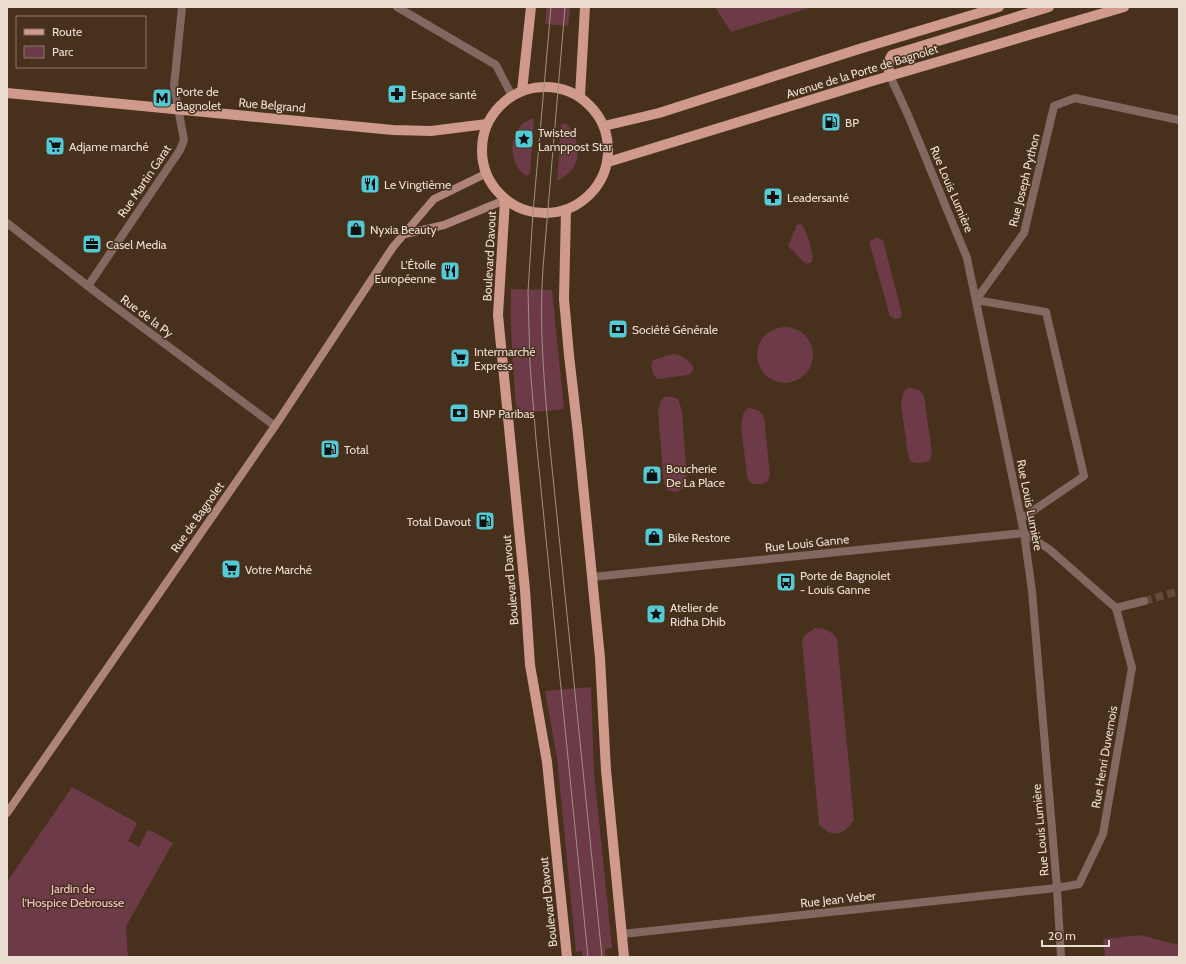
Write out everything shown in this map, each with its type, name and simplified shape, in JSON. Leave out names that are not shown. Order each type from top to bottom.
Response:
[{"type":"main road","points":[[522,91],[531,7]]},
{"type":"main road","points":[[580,96],[585,7]]},
{"type":"main road","name":"Avenue de la Porte de Bagnolet","points":[[604,126],[659,113],[859,49],[999,7]]},
{"type":"main road","points":[[890,76],[888,67],[889,59],[892,55],[1049,7]]},
{"type":"main road","name":"Avenue de la Porte de Bagnolet","points":[[608,162],[890,76],[1124,7]]},
{"type":"main road","points":[[543,87],[558,88],[580,96],[595,111],[604,126],[608,142],[608,162],[603,177],[593,192],[582,202],[566,210],[533,213],[522,210],[505,200],[492,185],[482,162],[481,145],[487,124],[497,109],[512,96],[522,91],[543,87]]},
{"type":"main road","name":"Rue Belgrand","points":[[7,94],[393,130],[431,131],[487,124]]},
{"type":"main road","name":"Boulevard Davout","points":[[505,200],[498,315],[525,590],[530,665],[547,762],[567,957]]},
{"type":"main road","points":[[566,210],[564,299],[600,658],[606,770],[624,957]]},
{"type":"street","name":"Rue Martin Garat","points":[[88,286],[180,150],[184,140],[174,86],[182,7]]},
{"type":"street","points":[[397,7],[496,65],[512,96]]},
{"type":"street","name":"Rue Louis Lumière","points":[[890,76],[968,258],[1024,533],[1032,591],[1057,888],[1061,957]]},
{"type":"street","name":"Rue Joseph Python","points":[[976,300],[1024,233],[1054,106],[1075,98],[1179,120]]},
{"type":"street","name":"Rue de Bagnolet","points":[[8,810],[275,426],[393,247],[434,199],[487,173]]},
{"type":"street","points":[[405,234],[444,225],[505,200]]},
{"type":"street","name":"Rue de la Py","points":[[7,223],[88,286],[275,426]]},
{"type":"street","points":[[976,300],[1046,312],[1084,476],[1021,519]]},
{"type":"street","points":[[1024,533],[1049,549],[1116,608],[1144,601]]},
{"type":"street","name":"Rue Louis Ganne","points":[[592,577],[1024,533]]},
{"type":"street","name":"Rue Henri Duvernois","points":[[1057,888],[1079,884],[1103,834],[1132,668],[1116,608]]},
{"type":"street","name":"Rue Jean Veber","points":[[622,934],[1057,888]]},
{"type":"green space","points":[[547,7],[570,7],[568,26],[545,24]]},
{"type":"green space","points":[[715,7],[812,7],[731,32]]},
{"type":"green space","points":[[534,118],[530,174],[526,176],[520,171],[516,164],[512,149],[515,134],[519,128],[525,122]]},
{"type":"green space","points":[[566,123],[572,130],[575,138],[578,155],[572,170],[566,176],[557,181],[561,125]]},
{"type":"green space","points":[[801,224],[808,237],[812,253],[812,262],[806,264],[788,246],[797,225]]},
{"type":"green space","points":[[876,238],[881,239],[884,244],[902,314],[900,318],[895,319],[890,316],[870,245],[870,241]]},
{"type":"green space","points":[[511,289],[552,290],[564,409],[517,414],[512,352]]},
{"type":"green space","points":[[785,327],[796,329],[805,335],[811,344],[813,355],[811,366],[805,375],[796,381],[785,383],[774,381],[765,375],[759,366],[757,355],[759,344],[765,335],[774,329]]},
{"type":"green space","points":[[673,354],[679,355],[688,360],[694,368],[692,372],[688,375],[657,379],[652,371],[652,361]]},
{"type":"green space","points":[[908,388],[918,389],[924,396],[932,453],[930,460],[923,463],[911,462],[908,455],[901,403],[904,391]]},
{"type":"green space","points":[[665,397],[678,399],[682,411],[687,481],[685,488],[676,492],[667,490],[664,483],[658,411],[661,400]]},
{"type":"green space","points":[[748,408],[758,410],[764,417],[770,474],[768,481],[762,484],[750,483],[747,477],[741,424],[744,412]]},
{"type":"green space","points":[[815,628],[828,630],[837,639],[854,820],[846,829],[838,833],[829,832],[819,824],[802,641],[805,635]]},
{"type":"green space","points":[[591,687],[594,772],[612,948],[605,949],[606,957],[583,957],[582,951],[576,952],[557,758],[545,691]]},
{"type":"green space","name":"Jardin de l'Hospice Debrousse","points":[[72,787],[137,823],[128,841],[139,847],[148,829],[173,843],[126,926],[128,957],[7,957],[7,882]]},
{"type":"green space","points":[[1140,935],[1179,945],[1179,957],[1105,957],[1103,939]]},
{"type":"tunnel","points":[[1144,601],[1179,591]]},
{"type":"tram line","points":[[551,7],[533,213],[528,292],[530,365],[536,439],[588,957]]},
{"type":"tram line","points":[[565,7],[543,268],[543,353],[549,438],[602,957]]},
{"type":"place","name":"Espace santé","points":[[397,94]]},
{"type":"place","name":"Porte de Bagnolet","points":[[162,98]]},
{"type":"place","name":"BP","points":[[831,122]]},
{"type":"place","name":"Twisted Lamppost Star","points":[[524,139]]},
{"type":"place","name":"Adjame marché","points":[[55,146]]},
{"type":"place","name":"Le Vingtième","points":[[370,184]]},
{"type":"place","name":"Leadersanté","points":[[773,197]]},
{"type":"place","name":"Nyxia Beauty","points":[[356,229]]},
{"type":"place","name":"Casel Media","points":[[92,244]]},
{"type":"place","name":"L'Étoile Européenne","points":[[450,271]]},
{"type":"place","name":"Société Générale","points":[[618,329]]},
{"type":"place","name":"Intermarché Express","points":[[460,358]]},
{"type":"place","name":"BNP Paribas","points":[[459,413]]},
{"type":"place","name":"Total","points":[[330,449]]},
{"type":"place","name":"Boucherie De La Place","points":[[652,475]]},
{"type":"place","name":"Total Davout","points":[[485,521]]},
{"type":"place","name":"Bike Restore","points":[[654,537]]},
{"type":"place","name":"Votre Marché","points":[[231,569]]},
{"type":"place","name":"Porte de Bagnolet - Louis Ganne","points":[[786,582]]},
{"type":"place","name":"Atelier de Ridha Dhib","points":[[656,614]]}]
